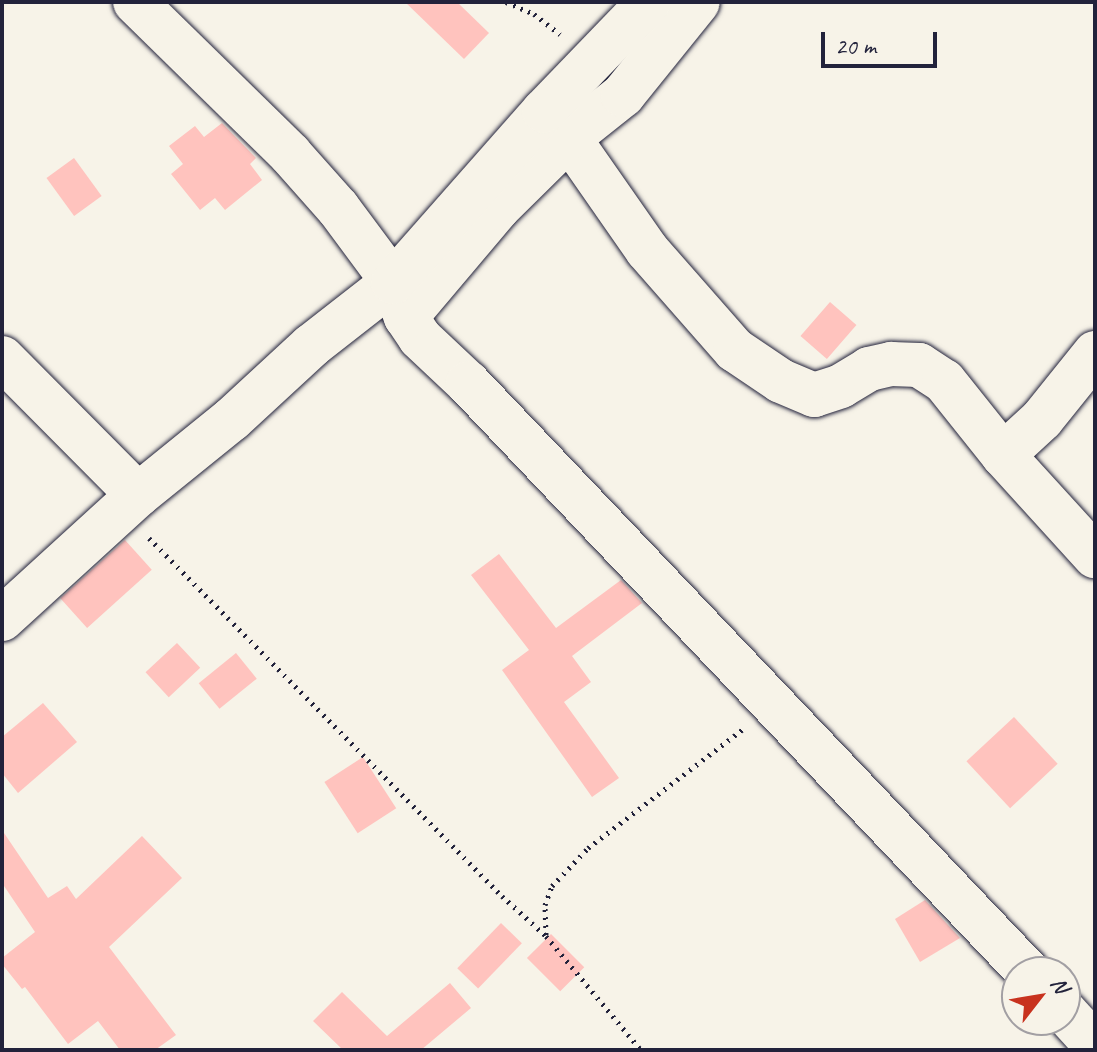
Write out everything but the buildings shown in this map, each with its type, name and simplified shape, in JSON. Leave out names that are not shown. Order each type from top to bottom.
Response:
[{"type":"street","points":[[135,2],[290,154],[338,208],[399,299],[420,338],[468,383],[1013,956]]},
{"type":"street","points":[[399,299],[591,62],[649,2]]},
{"type":"street","points":[[2,619],[130,503],[232,419],[311,346],[399,299],[569,138],[623,95],[698,2]]},
{"type":"street","points":[[569,138],[647,250],[735,350],[781,381],[814,395],[841,386],[869,369],[891,364],[919,365],[944,381],[1003,455],[1095,556]]},
{"type":"street","points":[[1003,455],[1042,419],[1095,353]]},
{"type":"street","points":[[2,358],[130,503]]},
{"type":"street","points":[[1081,1030],[1095,1045]]},
{"type":"path","points":[[506,2],[548,23],[591,62]]},
{"type":"path","points":[[130,503],[273,668],[546,936],[641,1050]]},
{"type":"path","points":[[546,936],[545,905],[552,886],[588,848],[710,752],[775,706]]}]
